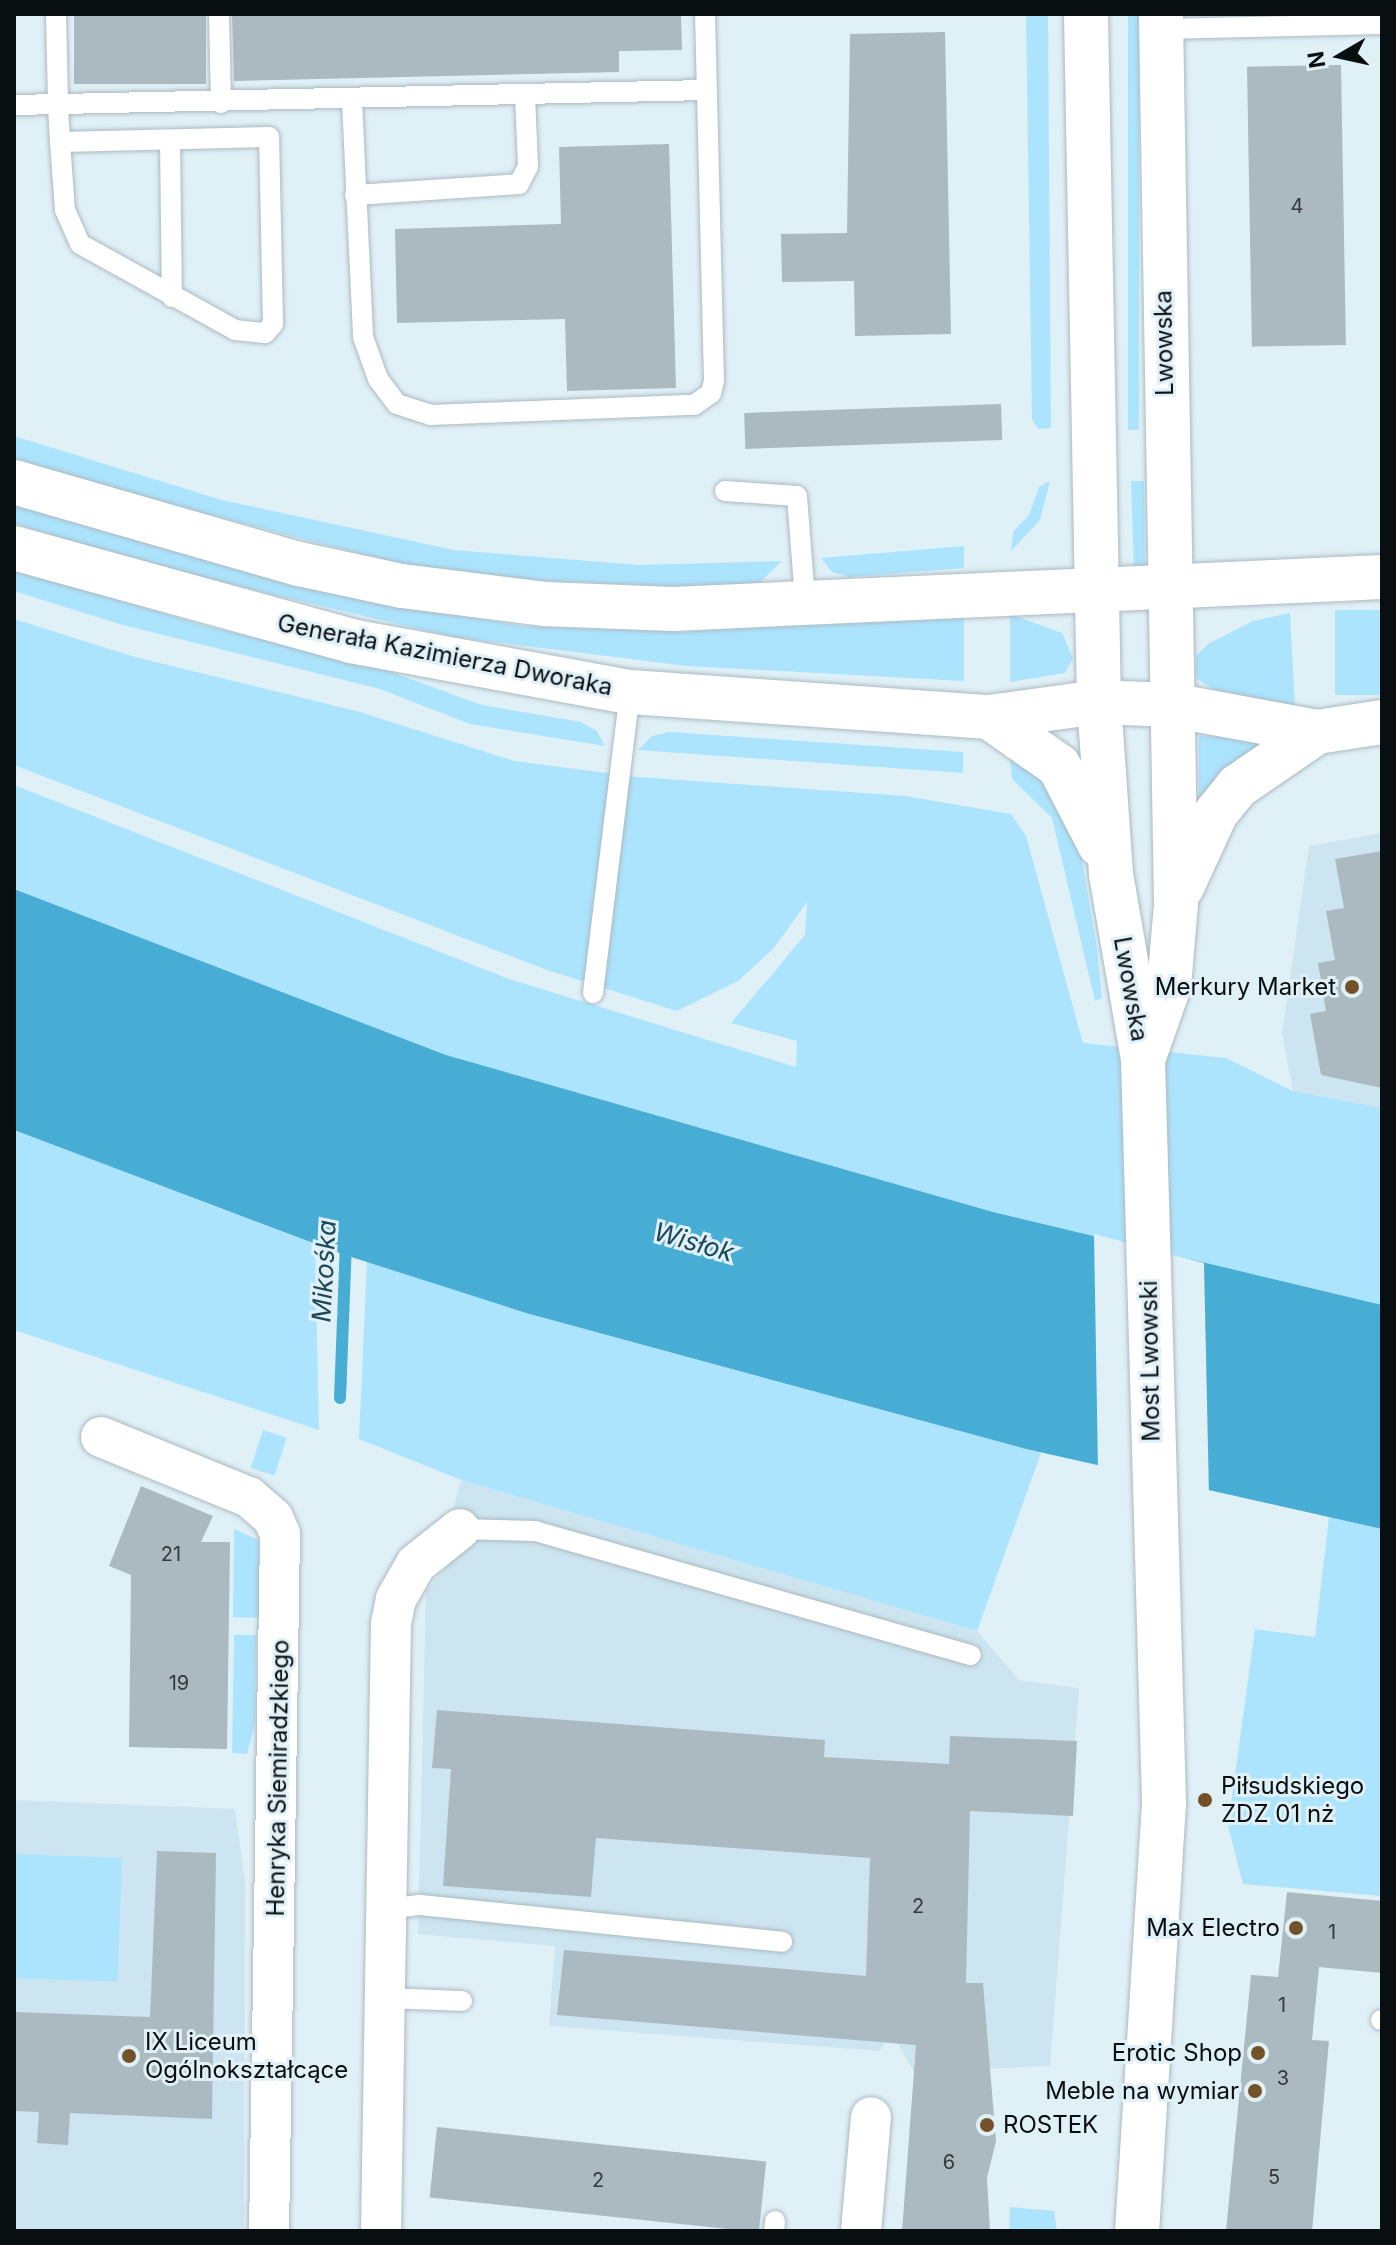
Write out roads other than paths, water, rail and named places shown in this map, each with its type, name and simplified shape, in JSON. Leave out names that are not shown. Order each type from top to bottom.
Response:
[{"type":"main road","name":"Lwowska","points":[[1086,14],[1094,592],[1099,702],[1111,874],[1143,1059]]},
{"type":"main road","name":"Lwowska","points":[[1143,1059],[1169,986],[1176,904],[1167,589],[1161,22]]},
{"type":"main road","points":[[14,482],[299,564],[402,586],[544,604],[673,609],[989,590],[1094,592],[1382,577]]},
{"type":"main road","name":"Generała Kazimierza Dworaka","points":[[14,548],[351,641],[630,692],[989,717],[1099,702],[1171,705],[1317,732]]},
{"type":"main road","points":[[989,717],[1059,766],[1088,812],[1111,874]]},
{"type":"main road","points":[[1176,904],[1216,813],[1238,786],[1317,732],[1382,722]]},
{"type":"main road","name":"Most Lwowski","points":[[1137,2231],[1164,1803],[1157,1663],[1143,1059]]},
{"type":"street","name":"Henryka Siemiradzkiego","points":[[101,1437],[249,1497],[273,1518],[280,1534],[269,2231]]},
{"type":"street","points":[[381,2231],[391,1624],[396,1599],[416,1564],[460,1529]]},
{"type":"street","points":[[861,2231],[871,2117]]},
{"type":"lane","points":[[56,14],[58,105],[60,142],[65,210],[80,244],[235,330],[265,333],[273,324],[269,137],[60,142]]},
{"type":"lane","points":[[219,14],[221,103]]},
{"type":"lane","points":[[352,101],[363,337],[378,379],[397,404],[430,415],[694,405],[711,393],[714,381],[705,14]]},
{"type":"lane","points":[[1161,22],[1355,19],[1382,24]]},
{"type":"lane","points":[[14,105],[352,101],[706,90]]},
{"type":"lane","points":[[355,195],[519,184],[528,166],[525,95]]},
{"type":"lane","points":[[170,140],[172,297]]},
{"type":"lane","points":[[725,491],[797,496],[805,601]]},
{"type":"lane","points":[[593,993],[630,692]]},
{"type":"lane","points":[[460,1529],[535,1531],[971,1655]]},
{"type":"lane","points":[[386,1909],[420,1905],[782,1942]]},
{"type":"lane","points":[[384,1998],[462,2001]]},
{"type":"water","name":"Wisłok","points":[[14,889],[446,1055],[993,1212],[1382,1305],[1382,1529],[1026,1449],[526,1313],[345,1255],[14,1130]]},
{"type":"waterway","name":"Mikośka","points":[[340,1398],[346,1242]]},
{"type":"place","name":"Merkury Market","points":[[1352,987]]},
{"type":"place","name":"Piłsudskiego ZDZ 01 nż","points":[[1205,1800]]},
{"type":"place","name":"Max Electro","points":[[1296,1928]]},
{"type":"place","name":"Erotic Shop","points":[[1258,2053]]},
{"type":"place","name":"IX Liceum Ogólnokształcące","points":[[129,2056]]},
{"type":"place","name":"Meble na wymiar","points":[[1255,2091]]},
{"type":"place","name":"ROSTEK","points":[[987,2125]]}]
